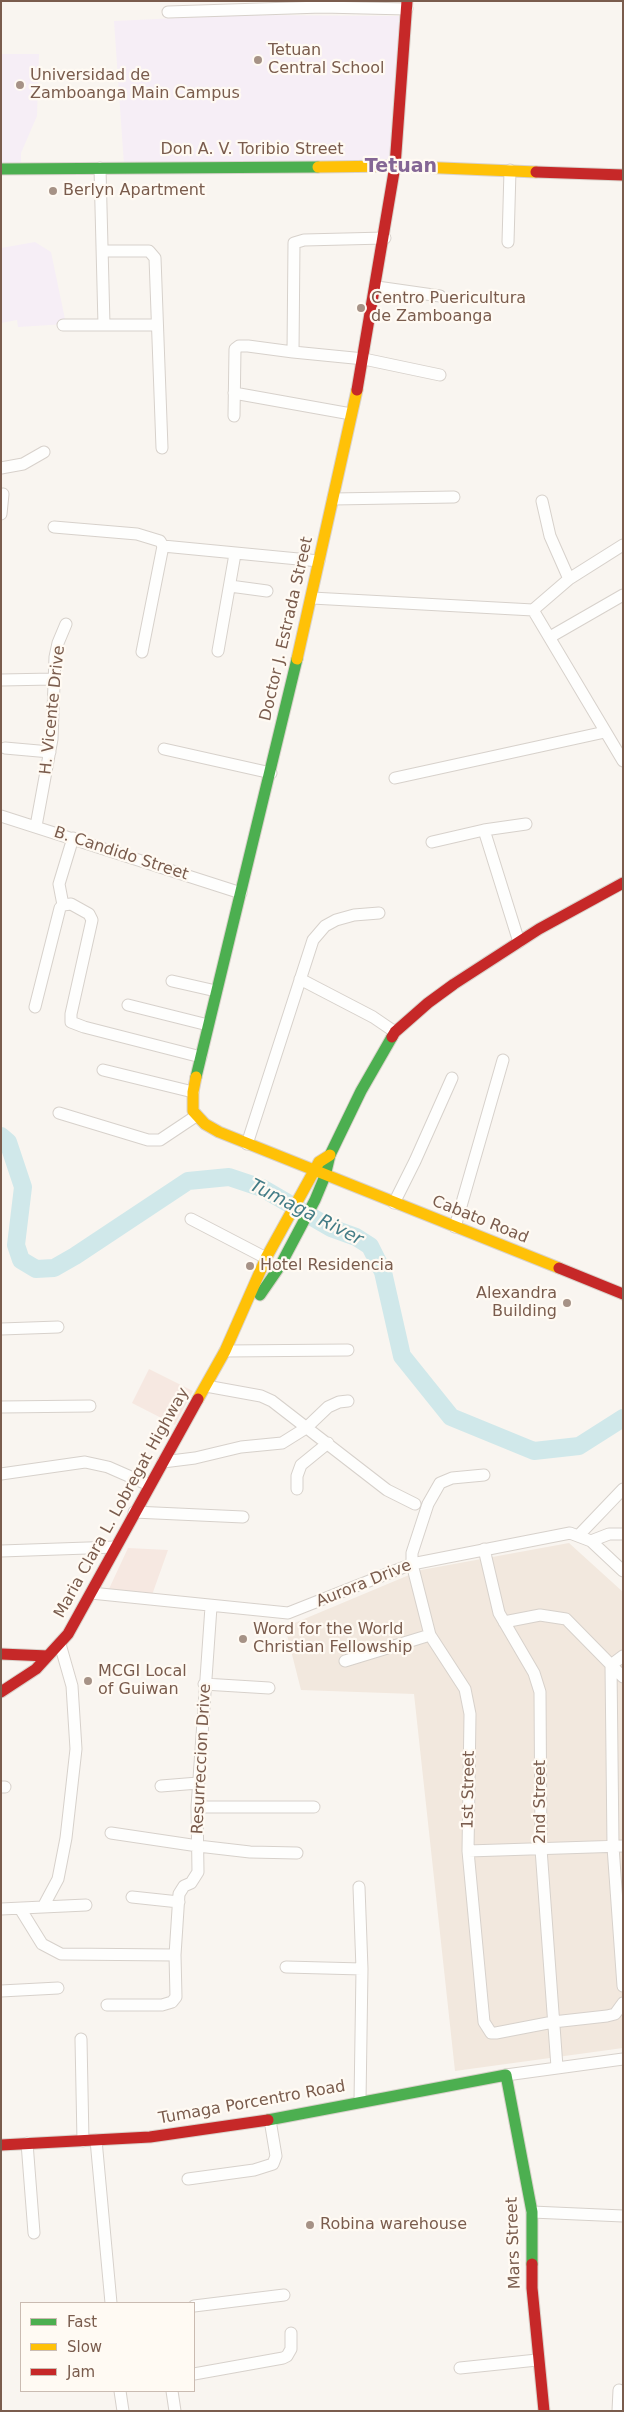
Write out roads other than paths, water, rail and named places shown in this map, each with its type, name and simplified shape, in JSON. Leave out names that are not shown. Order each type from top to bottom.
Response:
[{"type":"main road","name":"Doctor J. Estrada Street","points":[[196,1116],[193,1111],[193,1092],[200,1057],[271,773],[312,598],[364,359],[385,238],[395,166],[407,5]]},
{"type":"main road","name":"Don A. V. Toribio Street","points":[[1,170],[395,166],[623,175]]},
{"type":"main road","name":"Maria Clara L. Lobregat Highway","points":[[245,1308],[257,1299],[280,1266],[326,1176],[330,1154],[374,1066],[395,1032],[448,989],[519,942],[623,883]]},
{"type":"main road","points":[[196,1116],[218,1132],[326,1176]]},
{"type":"main road","name":"Maria Clara L. Lobregat Highway","points":[[1,1692],[36,1669],[60,1644],[91,1594],[134,1512],[225,1351],[266,1258],[314,1170],[330,1154]]},
{"type":"main road","name":"Cabato Road","points":[[326,1176],[623,1294]]},
{"type":"main road","points":[[1,1654],[48,1656]]},
{"type":"main road","name":"Tumaga Porcentro Road","points":[[1,2145],[150,2137],[270,2120],[360,2101],[506,2075]]},
{"type":"main road","name":"Mars Street","points":[[506,2075],[532,2212],[532,2288],[537,2360],[544,2411]]},
{"type":"street","points":[[168,12],[235,5],[322,7],[407,5]]},
{"type":"street","points":[[100,168],[104,325]]},
{"type":"street","points":[[508,242],[510,170]]},
{"type":"street","points":[[293,352],[294,243],[304,240],[385,238]]},
{"type":"street","points":[[102,251],[150,251],[153,254],[162,448]]},
{"type":"street","points":[[377,286],[440,296]]},
{"type":"street","points":[[63,325],[156,325]]},
{"type":"street","points":[[234,416],[234,354],[239,346],[364,359],[440,375]]},
{"type":"street","points":[[234,393],[351,414]]},
{"type":"street","points":[[1,468],[23,464],[44,452]]},
{"type":"street","points":[[1,514],[3,494]]},
{"type":"street","points":[[333,499],[454,497]]},
{"type":"street","points":[[542,500],[550,536],[569,579]]},
{"type":"street","points":[[54,527],[137,534],[156,539],[163,546],[319,561]]},
{"type":"street","points":[[312,598],[533,610],[569,579],[623,545]]},
{"type":"street","points":[[142,652],[163,546]]},
{"type":"street","points":[[218,651],[235,554]]},
{"type":"street","points":[[230,586],[267,591]]},
{"type":"street","points":[[550,637],[623,595]]},
{"type":"street","points":[[533,610],[605,732],[618,742],[623,761]]},
{"type":"street","name":"H. Vicente Drive","points":[[36,826],[50,752],[53,680],[58,643],[66,624]]},
{"type":"street","points":[[1,680],[53,680]]},
{"type":"street","points":[[395,778],[605,732]]},
{"type":"street","points":[[5,748],[50,752]]},
{"type":"street","points":[[164,749],[271,773]]},
{"type":"street","name":"B. Candido Street","points":[[1,816],[241,893]]},
{"type":"street","points":[[432,842],[484,830],[526,824]]},
{"type":"street","points":[[484,830],[519,942]]},
{"type":"street","points":[[35,1007],[46,956],[63,905],[59,884],[73,838]]},
{"type":"street","points":[[63,905],[71,904],[78,907],[89,914],[92,920],[71,1014],[71,1022],[200,1057]]},
{"type":"street","points":[[247,1144],[313,940],[325,926],[354,915],[379,913]]},
{"type":"street","points":[[300,979],[373,1017],[395,1032]]},
{"type":"street","points":[[172,981],[216,991]]},
{"type":"street","points":[[128,1005],[208,1025]]},
{"type":"street","points":[[455,1227],[503,1060]]},
{"type":"street","points":[[103,1070],[193,1092]]},
{"type":"street","points":[[394,1203],[412,1168],[452,1078]]},
{"type":"street","points":[[59,1113],[148,1140],[160,1140],[196,1116]]},
{"type":"street","points":[[191,1219],[266,1258]]},
{"type":"street","points":[[1,1329],[58,1328]]},
{"type":"street","points":[[225,1351],[348,1350]]},
{"type":"street","points":[[206,1386],[261,1396],[272,1401],[388,1490],[414,1504]]},
{"type":"street","points":[[163,1462],[195,1458],[241,1447],[282,1443],[306,1428],[328,1407],[348,1401]]},
{"type":"street","points":[[1,1407],[90,1406]]},
{"type":"street","points":[[297,1489],[297,1476],[301,1465],[328,1443]]},
{"type":"street","points":[[1,1474],[86,1462],[108,1467],[149,1485]]},
{"type":"street","points":[[412,1564],[412,1553],[417,1534],[437,1486],[452,1478],[484,1475]]},
{"type":"street","points":[[579,1535],[623,1489]]},
{"type":"street","points":[[134,1512],[243,1517]]},
{"type":"street","name":"Aurora Drive","points":[[91,1594],[288,1613],[412,1564],[561,1534],[579,1535],[591,1541],[623,1571]]},
{"type":"street","points":[[591,1541],[609,1534],[623,1534]]},
{"type":"street","points":[[1,1551],[116,1547]]},
{"type":"street","name":"2nd Street","points":[[484,1549],[497,1606],[504,1622],[534,1673],[540,1692],[541,1849],[557,2067]]},
{"type":"street","name":"1st Street","points":[[412,1564],[430,1635],[465,1689],[470,1714],[468,1851],[484,2022],[486,2028],[491,2033],[553,2022]]},
{"type":"street","name":"Resurreccion Drive","points":[[179,1902],[181,1889],[196,1878],[198,1846],[196,1806],[211,1607]]},
{"type":"street","points":[[504,1622],[540,1615],[566,1618],[623,1677]]},
{"type":"street","points":[[344,1661],[430,1635]]},
{"type":"street","points":[[44,1907],[58,1878],[66,1838],[76,1749],[72,1686],[60,1644]]},
{"type":"street","points":[[611,1666],[623,1656]]},
{"type":"street","points":[[611,1666],[623,1986]]},
{"type":"street","points":[[204,1684],[269,1688]]},
{"type":"street","points":[[161,1786],[198,1783]]},
{"type":"street","points":[[196,1806],[314,1807]]},
{"type":"street","points":[[111,1833],[250,1852],[297,1853]]},
{"type":"street","points":[[468,1851],[618,1846]]},
{"type":"street","points":[[359,1887],[362,1970],[360,2101]]},
{"type":"street","points":[[108,2005],[162,2005],[172,2002],[177,1992],[175,1955],[179,1902],[132,1897]]},
{"type":"street","points":[[1,1909],[21,1910],[86,1905]]},
{"type":"street","points":[[21,1910],[42,1944],[62,1954],[175,1955]]},
{"type":"street","points":[[286,1967],[362,1970]]},
{"type":"street","points":[[1,1991],[58,1988]]},
{"type":"street","points":[[553,2022],[608,2016],[615,2014],[623,2003]]},
{"type":"street","points":[[81,2039],[82,2141]]},
{"type":"street","points":[[506,2075],[623,2058]]},
{"type":"street","points":[[188,2179],[254,2170],[273,2164],[276,2156],[270,2120]]},
{"type":"street","points":[[96,2140],[111,2302]]},
{"type":"street","points":[[27,2144],[34,2233]]},
{"type":"street","points":[[532,2212],[623,2216]]},
{"type":"street","points":[[195,2306],[284,2295]]},
{"type":"street","points":[[195,2374],[283,2358],[287,2356],[291,2349],[291,2334]]},
{"type":"street","points":[[460,2368],[537,2360]]},
{"type":"street","points":[[618,2390],[618,2411]]},
{"type":"street","points":[[120,2392],[123,2411]]},
{"type":"street","points":[[172,2392],[175,2411]]},
{"type":"waterway","name":"Tumaga River","points":[[1,1136],[8,1142],[23,1187],[16,1245],[21,1260],[36,1269],[54,1268],[75,1256],[188,1181],[229,1177],[262,1188],[331,1228],[356,1237],[370,1246],[383,1272],[402,1356],[451,1417],[534,1451],[579,1446],[623,1418]]},
{"type":"place","name":"Tetuan Central School","points":[[258,60]]},
{"type":"place","name":"Universidad de Zamboanga Main Campus","points":[[20,85]]},
{"type":"place","name":"Berlyn Apartment","points":[[53,191]]},
{"type":"place","name":"Centro Puericultura de Zamboanga","points":[[361,308]]},
{"type":"place","name":"Hotel Residencia","points":[[250,1266]]},
{"type":"place","name":"Alexandra Building","points":[[567,1303]]},
{"type":"place","name":"Word for the World Christian Fellowship","points":[[243,1639]]},
{"type":"place","name":"MCGI Local of Guiwan","points":[[88,1681]]},
{"type":"place","name":"Robina warehouse","points":[[310,2225]]},
{"type":"district","name":"Tetuan","points":[[401,167]]}]
